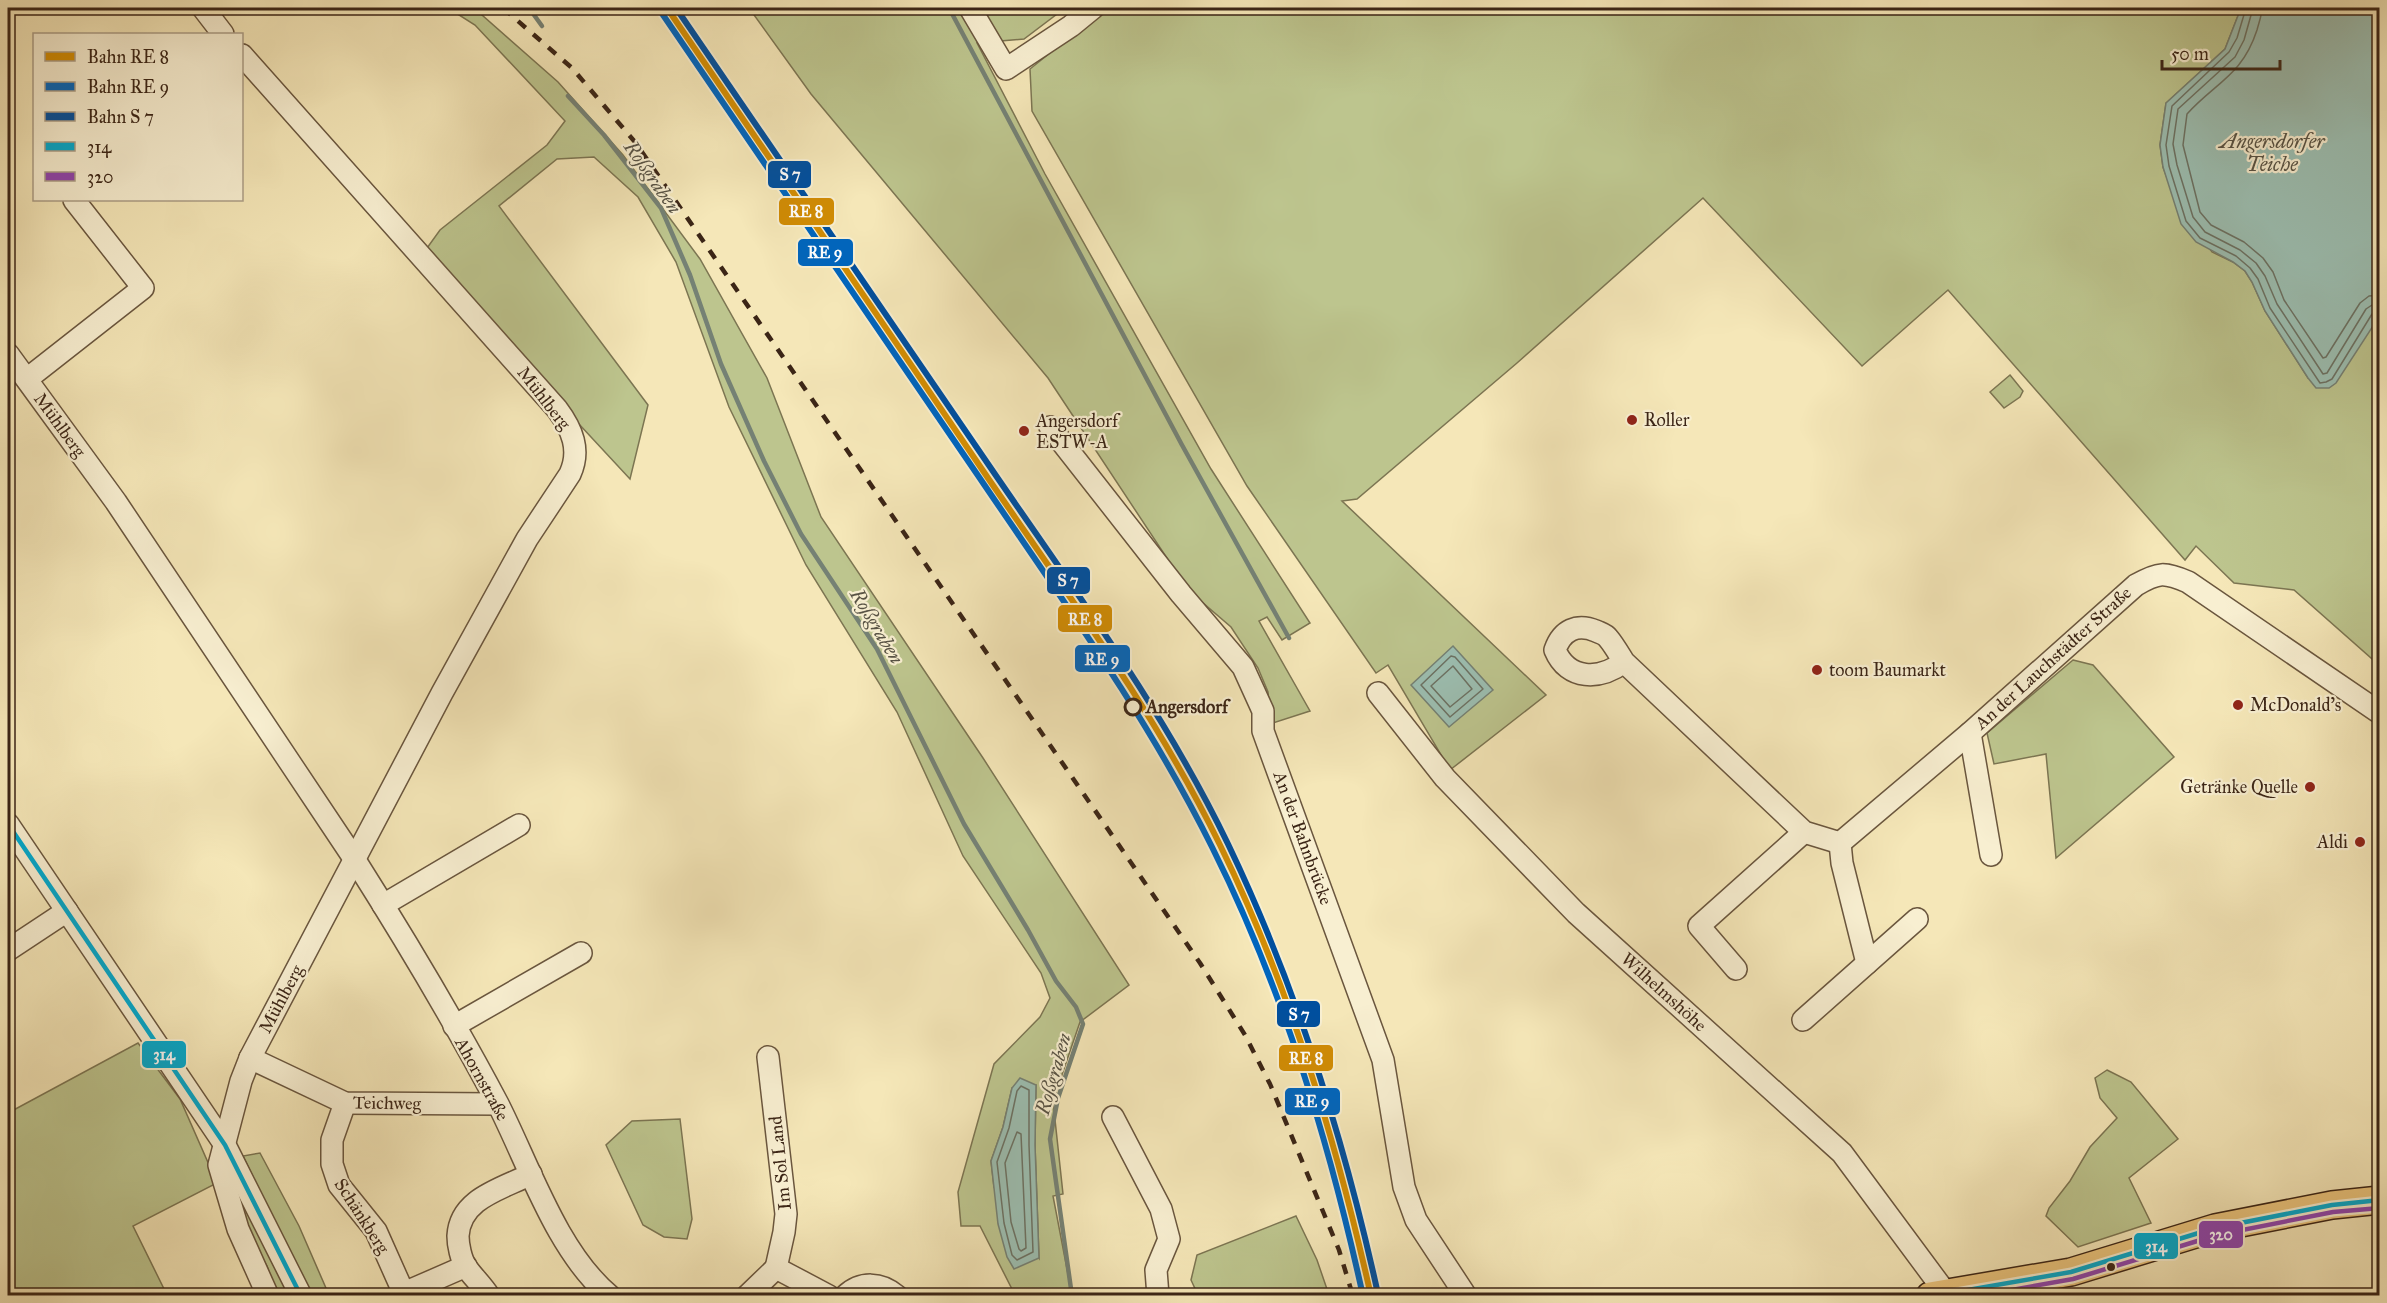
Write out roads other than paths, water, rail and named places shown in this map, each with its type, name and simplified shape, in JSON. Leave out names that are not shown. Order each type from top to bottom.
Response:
[{"type":"main road","points":[[1941,1295],[2071,1272],[2215,1228],[2332,1205],[2379,1200]]},
{"type":"street","points":[[202,8],[222,33]]},
{"type":"street","points":[[970,8],[1006,69],[1071,26],[1093,8]]},
{"type":"street","name":"Mühlberg","points":[[243,56],[557,409],[568,424],[575,451],[570,474],[527,539],[442,693],[250,1058],[241,1081],[219,1165],[238,1229],[268,1296]]},
{"type":"street","name":"Mühlberg","points":[[27,379],[143,288],[75,201]]},
{"type":"street","name":"Mühlberg","points":[[8,354],[116,502],[355,860]]},
{"type":"street","name":"An der Bahnbrücke","points":[[1050,427],[1181,594],[1243,667],[1254,689],[1263,711],[1263,731],[1383,1060],[1404,1187],[1416,1220],[1466,1296]]},
{"type":"street","name":"An der Lauchstädter Straße","points":[[1840,843],[1971,733],[2136,585],[2150,577],[2166,573],[2188,582],[2379,713]]},
{"type":"street","points":[[1624,662],[1804,832],[1840,843],[1842,863],[1867,963]]},
{"type":"street","name":"Wilhelmshöhe","points":[[1378,693],[1445,778],[1576,913],[1842,1153],[1941,1295]]},
{"type":"street","name":"An der Lauchstädter Straße","points":[[1971,733],[1991,855]]},
{"type":"street","points":[[8,824],[225,1145],[301,1296]]},
{"type":"street","points":[[384,905],[519,825]]},
{"type":"street","points":[[1736,969],[1699,926],[1804,832]]},
{"type":"street","name":"Ahornstraße","points":[[355,860],[384,905],[454,1026],[497,1104],[570,1250],[589,1276],[610,1296]]},
{"type":"street","points":[[8,950],[67,911]]},
{"type":"street","points":[[1803,1020],[1917,919]]},
{"type":"street","points":[[454,1026],[581,953]]},
{"type":"street","name":"Im Sol Land","points":[[768,1057],[786,1214],[776,1268]]},
{"type":"street","name":"Teichweg","points":[[250,1058],[345,1103],[497,1104]]},
{"type":"street","name":"Schänkberg","points":[[345,1103],[332,1140],[330,1153],[332,1164],[339,1185],[376,1232],[404,1294],[466,1266]]},
{"type":"street","points":[[1113,1117],[1161,1209],[1167,1230],[1169,1239],[1156,1270],[1158,1296]]},
{"type":"street","points":[[489,1296],[466,1266],[458,1239],[459,1224],[466,1210],[474,1202],[531,1174]]},
{"type":"street","points":[[747,1296],[776,1268],[829,1296]]},
{"type":"street","points":[[845,1296],[857,1287],[868,1284],[879,1285],[897,1296]]},
{"type":"water","name":"Angersdorfer Teiche","points":[[2241,8],[2379,8],[2379,310],[2375,323],[2336,383],[2329,388],[2316,388],[2308,378],[2265,311],[2245,271],[2196,242],[2181,224],[2163,167],[2160,145],[2166,103],[2225,49]]},
{"type":"water","points":[[1453,646],[1493,690],[1449,727],[1411,685]]},
{"type":"water","points":[[1020,1078],[1036,1085],[1035,1145],[1039,1258],[1014,1269],[1007,1257],[998,1224],[991,1161],[1003,1127],[1012,1088]]},
{"type":"waterway","name":"Roßgraben","points":[[529,8],[542,26]]},
{"type":"waterway","name":"Roßgraben","points":[[949,8],[1182,445],[1289,638]]},
{"type":"waterway","name":"Roßgraben","points":[[568,96],[604,135],[661,208],[690,275],[721,364],[764,461],[801,534],[877,649],[964,824],[1056,981],[1076,1007],[1083,1024],[1058,1098],[1050,1139],[1072,1296]]},
{"type":"railway","points":[[503,8],[572,68],[635,142],[1200,963],[1245,1035],[1270,1084],[1339,1250],[1353,1296]]},
{"type":"place","name":"Roller","points":[[1632,420]]},
{"type":"place","name":"Angersdorf ESTW-A","points":[[1024,431]]},
{"type":"place","name":"toom Baumarkt","points":[[1817,670]]},
{"type":"place","name":"McDonald's","points":[[2238,705]]},
{"type":"place","name":"Angersdorf","points":[[1133,707]]},
{"type":"place","name":"Getränke Quelle","points":[[2310,787]]},
{"type":"place","name":"Aldi","points":[[2360,842]]}]
